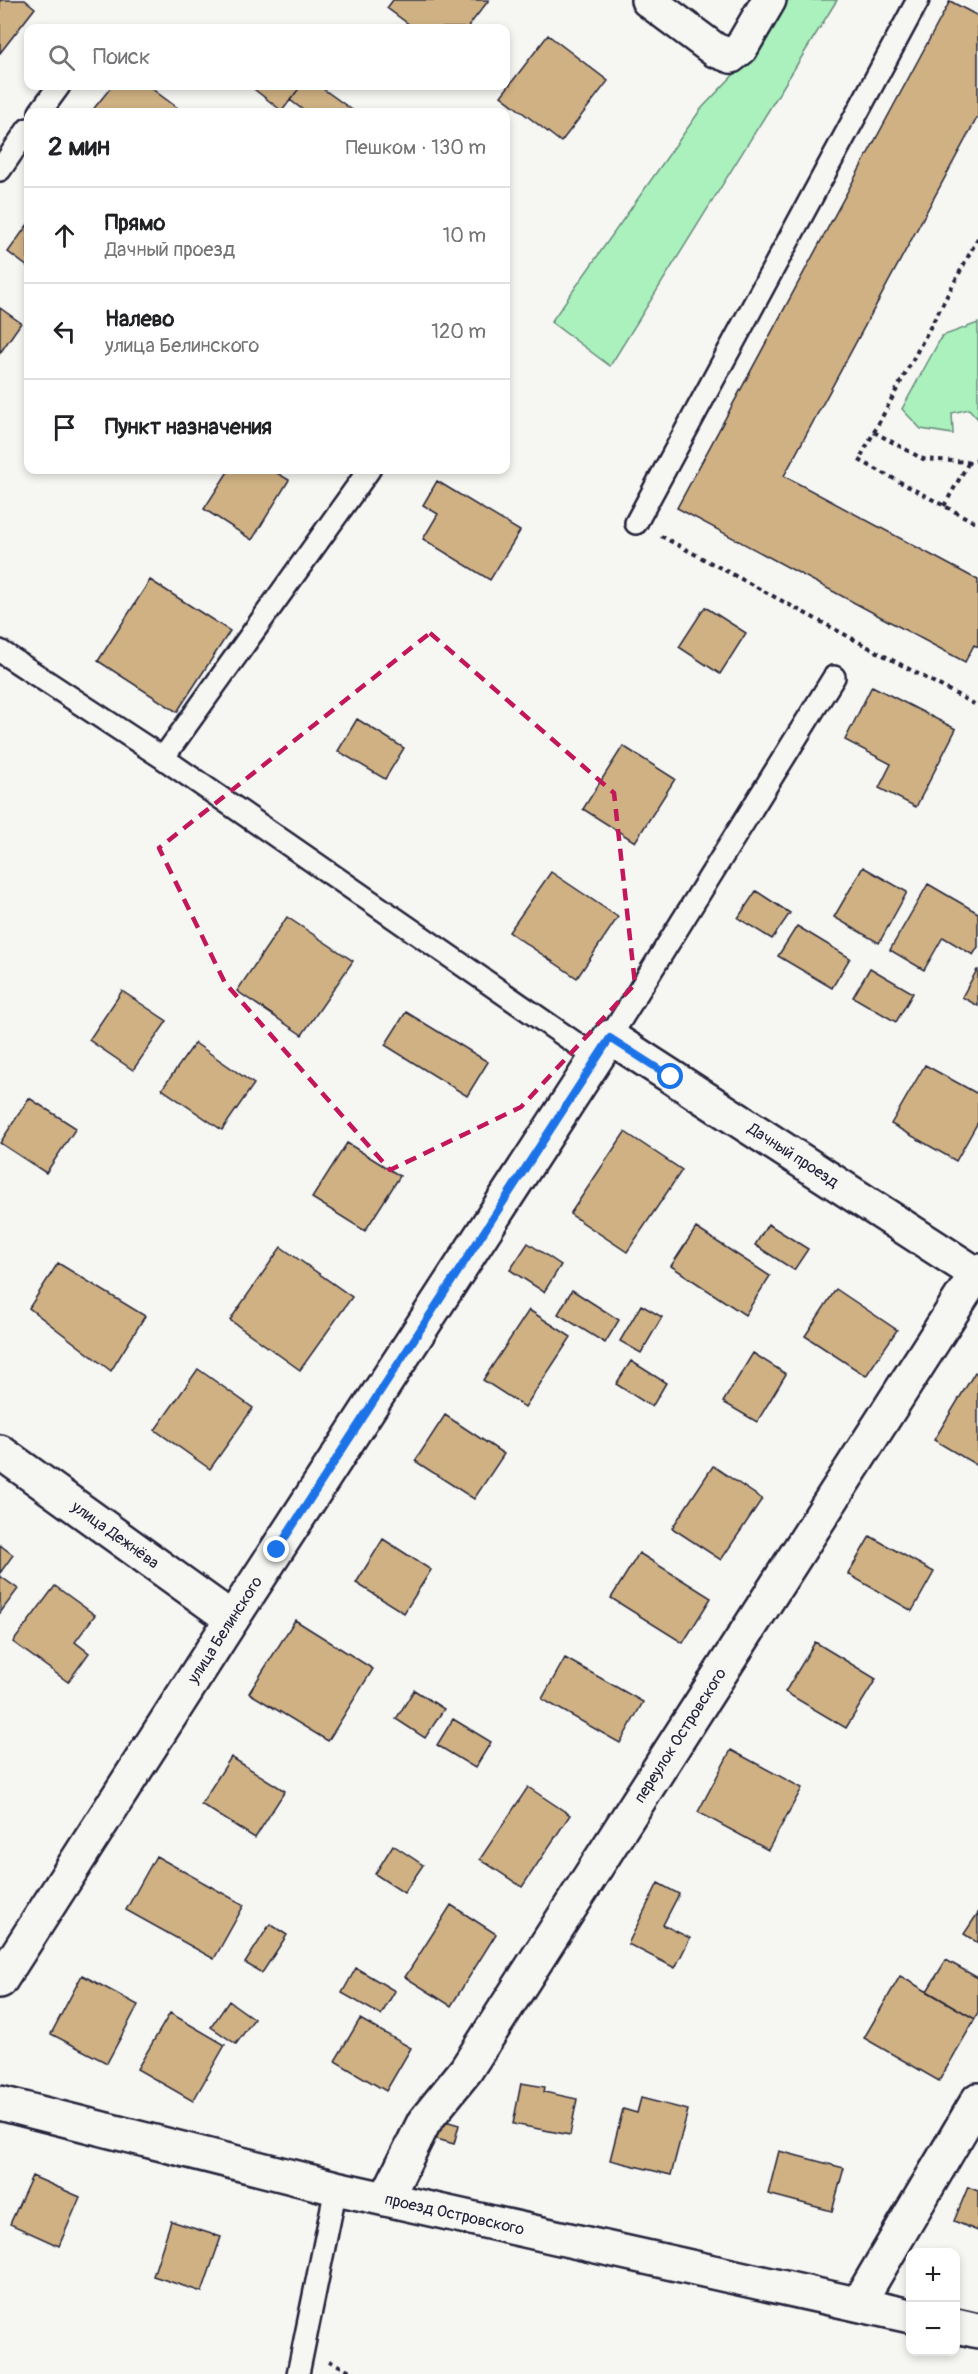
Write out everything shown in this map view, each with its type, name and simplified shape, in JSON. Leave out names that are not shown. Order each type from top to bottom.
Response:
[{"type":"street","points":[[648,0],[716,51],[731,56],[741,48],[769,0]]},
{"type":"street","name":"Дачный проезд","points":[[604,1048],[977,1273]]},
{"type":"street","name":"улица Белинского","points":[[0,1981],[231,1619],[604,1048]]},
{"type":"street","name":"переулок Островского","points":[[386,2199],[424,2122],[466,2070],[977,1273]]},
{"type":"street","name":"улица Дежнёва","points":[[0,1452],[231,1619]]},
{"type":"street","points":[[858,2304],[978,2100]]},
{"type":"street","name":"проезд Островского","points":[[0,2103],[336,2188],[906,2315]]},
{"type":"street","points":[[960,2327],[978,2331]]},
{"type":"lane","points":[[636,523],[918,0]]},
{"type":"lane","points":[[43,108],[56,90]]},
{"type":"lane","points":[[0,170],[24,135]]},
{"type":"lane","points":[[163,758],[366,474]]},
{"type":"lane","points":[[0,651],[604,1048],[834,677]]},
{"type":"lane","points":[[298,2374],[336,2188]]},
{"type":"path","points":[[978,238],[859,460],[978,524]]},
{"type":"path","points":[[874,432],[923,459],[969,462],[978,460]]},
{"type":"path","points":[[945,506],[969,462]]},
{"type":"path","points":[[636,523],[978,706]]},
{"type":"highlighted area","points":[[430,633],[614,793],[635,984],[521,1107],[390,1170],[225,983],[159,848]]},
{"type":"green space","points":[[781,0],[837,0],[610,366],[551,322],[701,109],[739,69]]},
{"type":"green space","points":[[978,323],[978,419],[969,409],[952,413],[953,434],[921,429],[902,409],[942,336]]},
{"type":"building","points":[[0,0],[25,0],[35,8],[0,53]]},
{"type":"building","points":[[393,0],[489,0],[470,24],[409,24],[387,8]]},
{"type":"building","points":[[950,1],[978,16],[978,116],[784,476],[978,580],[978,647],[974,645],[965,662],[677,508]]},
{"type":"building","points":[[548,35],[608,81],[561,142],[501,96],[506,90],[510,90],[510,84]]},
{"type":"building","points":[[109,90],[153,90],[178,108],[94,108]]},
{"type":"building","points":[[255,90],[298,90],[284,108],[278,108]]},
{"type":"building","points":[[298,90],[325,90],[349,108],[301,108],[290,100]]},
{"type":"building","points":[[24,230],[24,264],[8,252]]},
{"type":"building","points":[[0,308],[21,323],[0,353]]},
{"type":"building","points":[[226,474],[279,474],[289,480],[252,540],[204,509]]},
{"type":"building","points":[[437,481],[520,531],[490,580],[423,539],[438,514],[423,505]]},
{"type":"building","points":[[150,580],[230,631],[177,712],[98,661]]},
{"type":"building","points":[[705,607],[746,633],[720,674],[679,647]]},
{"type":"building","points":[[872,686],[956,729],[916,807],[879,788],[891,764],[845,740]]},
{"type":"building","points":[[357,719],[404,748],[385,779],[338,751]]},
{"type":"building","points":[[623,746],[675,779],[635,842],[583,809]]},
{"type":"building","points":[[863,867],[907,892],[879,943],[834,917]]},
{"type":"building","points":[[551,872],[618,917],[577,978],[509,932]]},
{"type":"building","points":[[928,884],[978,913],[978,947],[973,955],[943,937],[924,970],[890,950]]},
{"type":"building","points":[[756,891],[790,913],[772,939],[738,918]]},
{"type":"building","points":[[287,917],[353,961],[302,1035],[237,991]]},
{"type":"building","points":[[797,926],[850,958],[832,988],[778,956]]},
{"type":"building","points":[[870,968],[913,993],[896,1022],[853,997]]},
{"type":"building","points":[[978,970],[978,1006],[962,997]]},
{"type":"building","points":[[122,991],[167,1021],[133,1070],[89,1040]]},
{"type":"building","points":[[406,1012],[488,1062],[467,1096],[385,1045]]},
{"type":"building","points":[[195,1043],[254,1084],[222,1130],[162,1089]]},
{"type":"building","points":[[925,1065],[978,1094],[978,1122],[956,1161],[891,1124]]},
{"type":"building","points":[[29,1098],[76,1128],[46,1173],[0,1143]]},
{"type":"building","points":[[625,1132],[682,1170],[627,1252],[570,1214]]},
{"type":"building","points":[[347,1143],[400,1176],[365,1231],[312,1198]]},
{"type":"building","points":[[768,1224],[808,1249],[794,1270],[755,1245]]},
{"type":"building","points":[[696,1228],[770,1276],[745,1315],[671,1266]]},
{"type":"building","points":[[528,1243],[561,1265],[544,1292],[510,1270]]},
{"type":"building","points":[[281,1247],[352,1297],[300,1370],[230,1320]]},
{"type":"building","points":[[58,1263],[145,1316],[111,1371],[29,1308]]},
{"type":"building","points":[[836,1289],[897,1330],[866,1376],[805,1336]]},
{"type":"building","points":[[572,1290],[619,1320],[605,1343],[558,1314]]},
{"type":"building","points":[[641,1305],[662,1317],[641,1353],[620,1341]]},
{"type":"building","points":[[529,1310],[571,1337],[525,1407],[483,1380]]},
{"type":"building","points":[[753,1353],[786,1374],[757,1422],[723,1402]]},
{"type":"building","points":[[631,1361],[666,1383],[652,1407],[616,1384]]},
{"type":"building","points":[[198,1369],[253,1408],[210,1469],[155,1430]]},
{"type":"building","points":[[975,1372],[978,1374],[978,1466],[934,1440]]},
{"type":"building","points":[[445,1415],[504,1454],[474,1499],[415,1461]]},
{"type":"building","points":[[713,1466],[762,1499],[721,1560],[672,1528]]},
{"type":"building","points":[[870,1536],[934,1572],[912,1611],[848,1574]]},
{"type":"building","points":[[383,1539],[431,1570],[404,1613],[356,1583]]},
{"type":"building","points":[[0,1545],[13,1555],[0,1573]]},
{"type":"building","points":[[639,1553],[711,1598],[683,1643],[611,1598]]},
{"type":"building","points":[[0,1576],[18,1589],[0,1613]]},
{"type":"building","points":[[55,1586],[95,1615],[75,1642],[89,1653],[68,1682],[13,1642]]},
{"type":"building","points":[[295,1620],[373,1669],[328,1741],[249,1693]]},
{"type":"building","points":[[815,1642],[876,1679],[846,1728],[785,1692]]},
{"type":"building","points":[[565,1658],[643,1702],[620,1743],[542,1699]]},
{"type":"building","points":[[414,1690],[444,1709],[425,1738],[396,1719]]},
{"type":"building","points":[[453,1719],[491,1742],[475,1768],[437,1745]]},
{"type":"building","points":[[731,1750],[802,1788],[768,1850],[698,1812]]},
{"type":"building","points":[[231,1757],[285,1791],[255,1838],[201,1804]]},
{"type":"building","points":[[528,1787],[570,1815],[522,1887],[480,1859]]},
{"type":"building","points":[[393,1845],[423,1865],[404,1893],[375,1874]]},
{"type":"building","points":[[156,1856],[244,1905],[214,1959],[126,1910]]},
{"type":"building","points":[[658,1883],[679,1894],[663,1925],[690,1938],[675,1968],[628,1944]]},
{"type":"building","points":[[451,1905],[496,1934],[451,2006],[405,1977]]},
{"type":"building","points":[[978,1913],[978,1943],[964,1934]]},
{"type":"building","points":[[270,1924],[287,1935],[262,1973],[245,1963]]},
{"type":"building","points":[[946,1960],[978,1978],[978,2013],[975,2019],[927,1991]]},
{"type":"building","points":[[356,1968],[395,1991],[381,2015],[342,1993]]},
{"type":"building","points":[[82,1975],[138,2005],[107,2063],[51,2034]]},
{"type":"building","points":[[900,1976],[975,2019],[939,2081],[864,2038]]},
{"type":"building","points":[[229,2001],[254,2019],[236,2044],[211,2027]]},
{"type":"building","points":[[170,2013],[225,2045],[193,2101],[137,2069]]},
{"type":"building","points":[[360,2019],[411,2048],[386,2091],[335,2061]]},
{"type":"building","points":[[521,2083],[545,2087],[544,2092],[577,2099],[570,2135],[513,2124]]},
{"type":"building","points":[[641,2098],[688,2110],[671,2175],[610,2160],[623,2109],[637,2113]]},
{"type":"building","points":[[435,2118],[459,2125],[454,2144],[430,2137]]},
{"type":"building","points":[[779,2151],[844,2168],[832,2211],[768,2194]]},
{"type":"building","points":[[32,2176],[80,2197],[59,2246],[10,2224]]},
{"type":"building","points":[[968,2187],[978,2191],[978,2231],[954,2221]]},
{"type":"building","points":[[171,2221],[221,2237],[202,2292],[153,2276]]},
{"type":"route","points":[[277,1550],[610,1038],[671,1077]]}]
